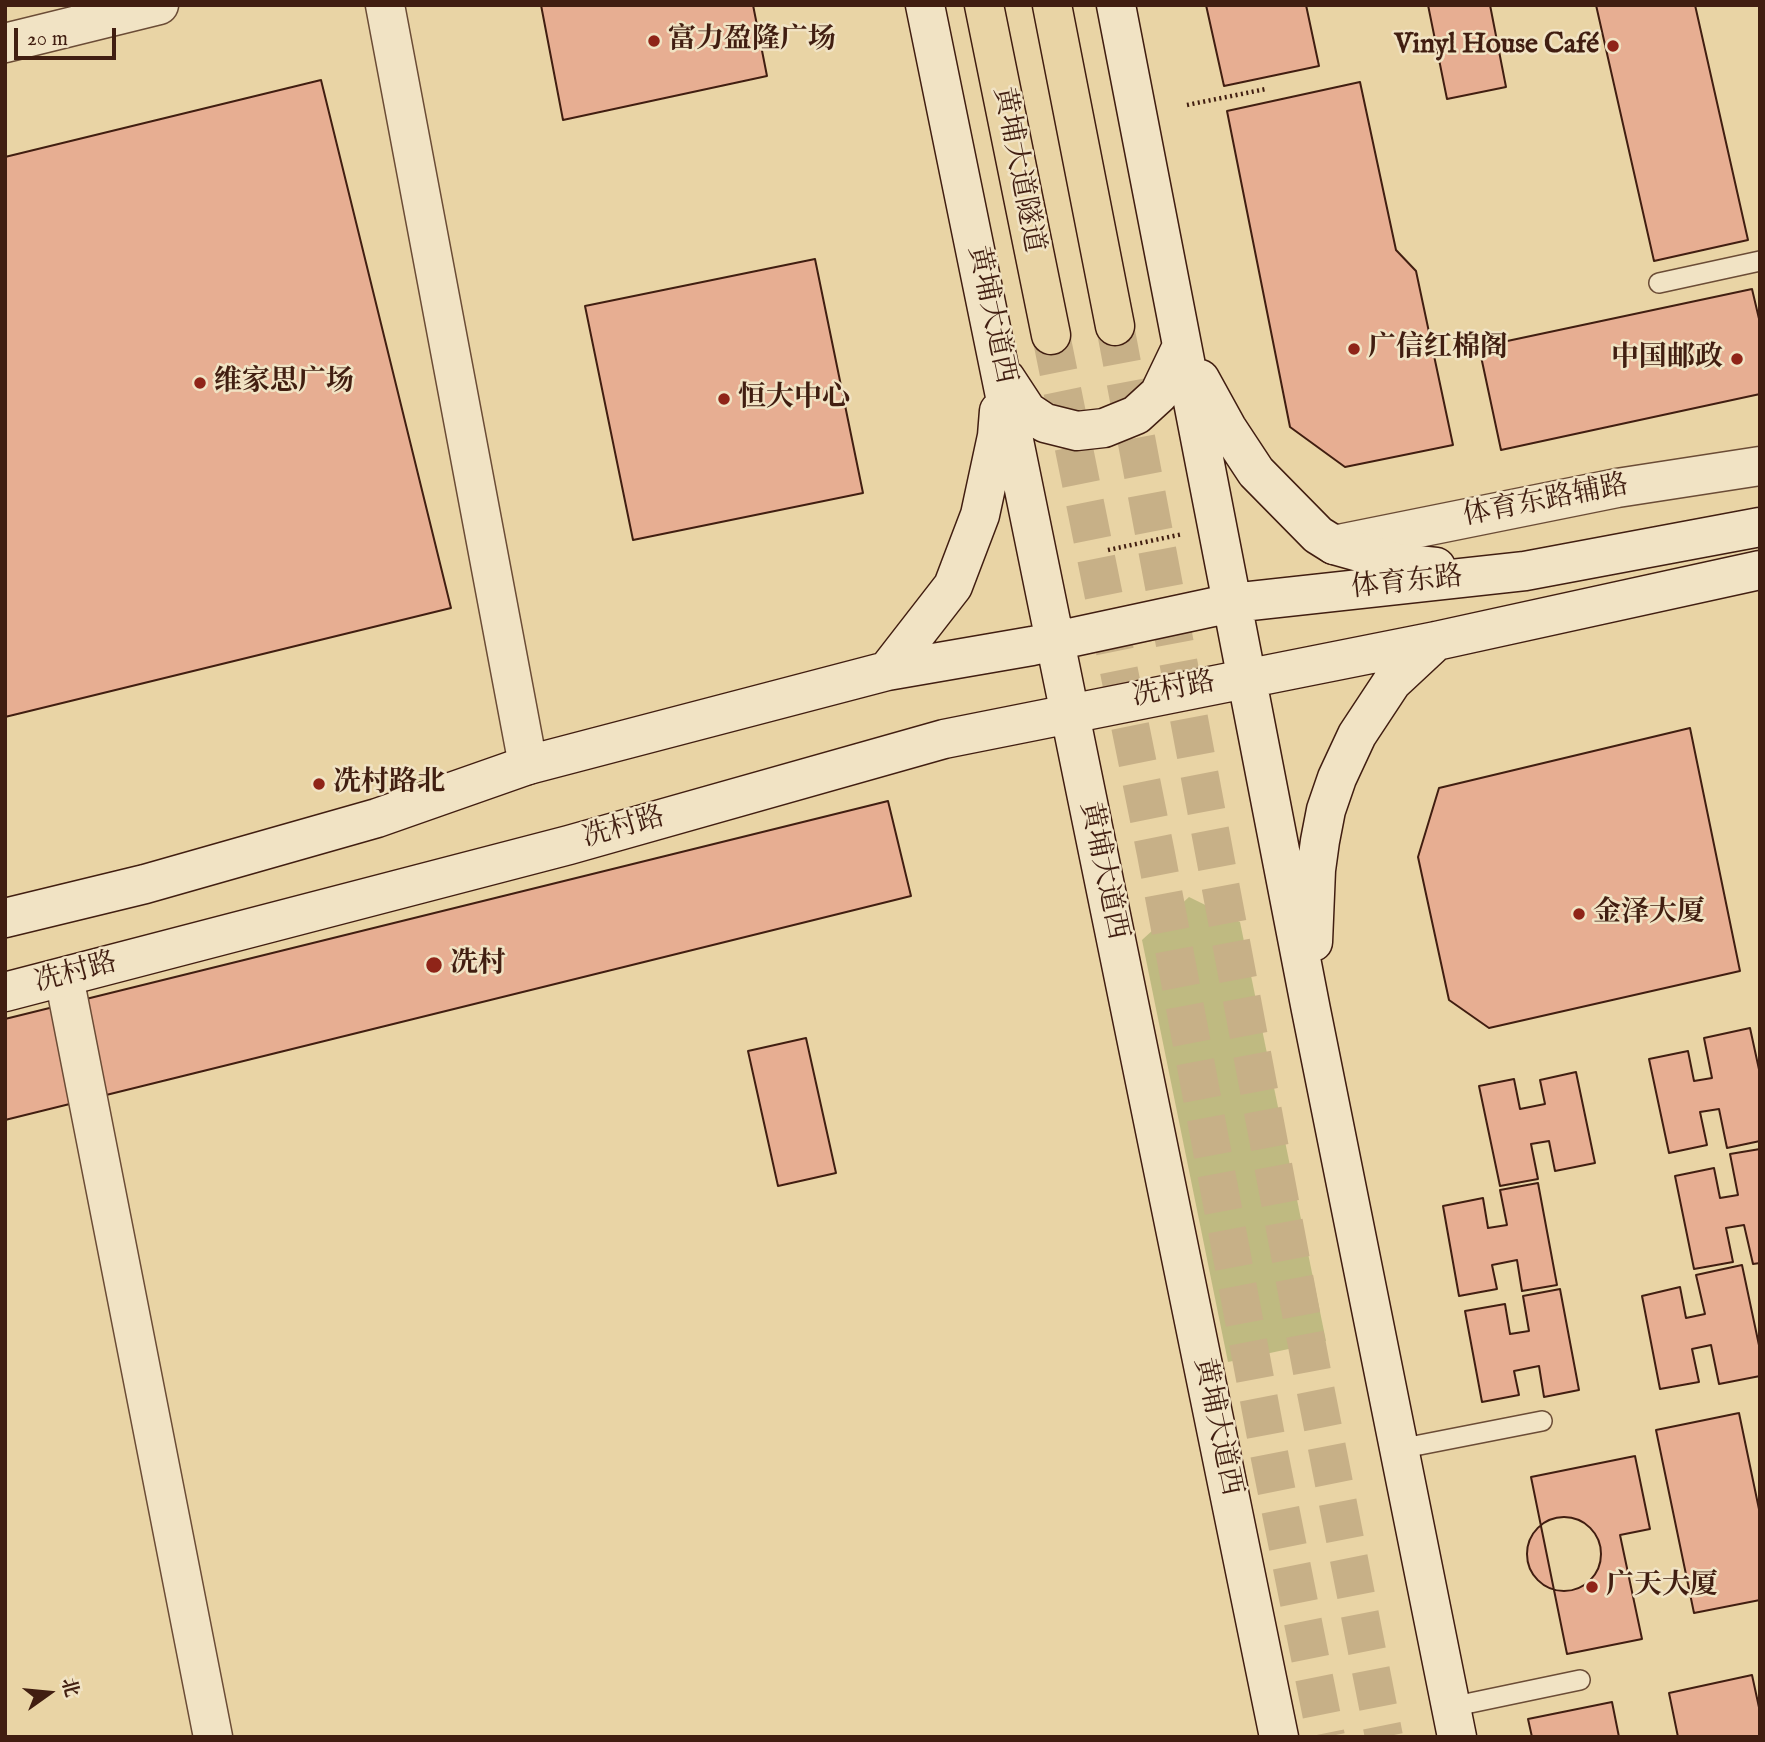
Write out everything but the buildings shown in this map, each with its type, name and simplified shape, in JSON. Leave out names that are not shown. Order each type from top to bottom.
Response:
[{"type":"main road","points":[[5,43],[159,5]]},
{"type":"main road","points":[[385,5],[528,765]]},
{"type":"main road","name":"黄埔大道西","points":[[925,5],[1002,371],[1069,712],[1279,1737]]},
{"type":"main road","name":"黄埔大道隧道","points":[[984,5],[1051,335]]},
{"type":"main road","points":[[1052,5],[1115,326]]},
{"type":"main road","points":[[1116,5],[1311,1010],[1454,1722]]},
{"type":"main road","points":[[1002,371],[1027,411],[1045,423],[1077,430],[1104,428],[1136,415],[1159,394],[1182,346]]},
{"type":"main road","points":[[1182,346],[1227,428],[1256,472],[1318,535],[1334,545],[1398,563],[1440,568],[1524,571]]},
{"type":"main road","points":[[887,671],[953,586],[981,515],[997,436],[1002,371]]},
{"type":"main road","name":"体育东路辅路","points":[[1334,545],[1616,488],[1760,466]]},
{"type":"main road","name":"体育东路","points":[[1055,641],[1232,603],[1524,571],[1760,527]]},
{"type":"main road","name":"体育东路","points":[[1246,677],[1436,641],[1760,570]]},
{"type":"main road","points":[[5,918],[145,884],[333,831],[528,765],[887,671],[1055,641]]},
{"type":"main road","points":[[1311,1010],[1316,870],[1326,810],[1357,735],[1392,682],[1436,641]]},
{"type":"main road","name":"冼村路","points":[[5,992],[569,845],[944,739],[1246,677]]},
{"type":"main road","points":[[64,977],[212,1737]]},
{"type":"lane","points":[[1659,283],[1760,261]]},
{"type":"lane","points":[[1399,1449],[1542,1421]]},
{"type":"lane","points":[[1454,1722],[1580,1680]]},
{"type":"path","points":[[1187,105],[1266,89]]},
{"type":"path","points":[[1108,550],[1188,533]]},
{"type":"shaded area","points":[[1189,897],[1240,922],[1326,1341],[1228,1362],[1142,940]]},
{"type":"tunnel","points":[[1115,326],[1313,1377],[1384,1737]]},
{"type":"tunnel","points":[[1051,335],[1156,854],[1270,1458],[1326,1737]]},
{"type":"place","name":"富力盈隆广场","points":[[654,41]]},
{"type":"place","name":"Vinyl House Café","points":[[1613,46]]},
{"type":"place","name":"广信红棉阁","points":[[1354,349]]},
{"type":"place","name":"中国邮政","points":[[1737,359]]},
{"type":"place","name":"维家思广场","points":[[200,383]]},
{"type":"place","name":"恒大中心","points":[[724,399]]},
{"type":"place","name":"冼村路北","points":[[319,784]]},
{"type":"place","name":"金泽大厦","points":[[1579,914]]},
{"type":"place","name":"冼村","points":[[434,965]]},
{"type":"place","name":"广天大厦","points":[[1592,1587]]}]
